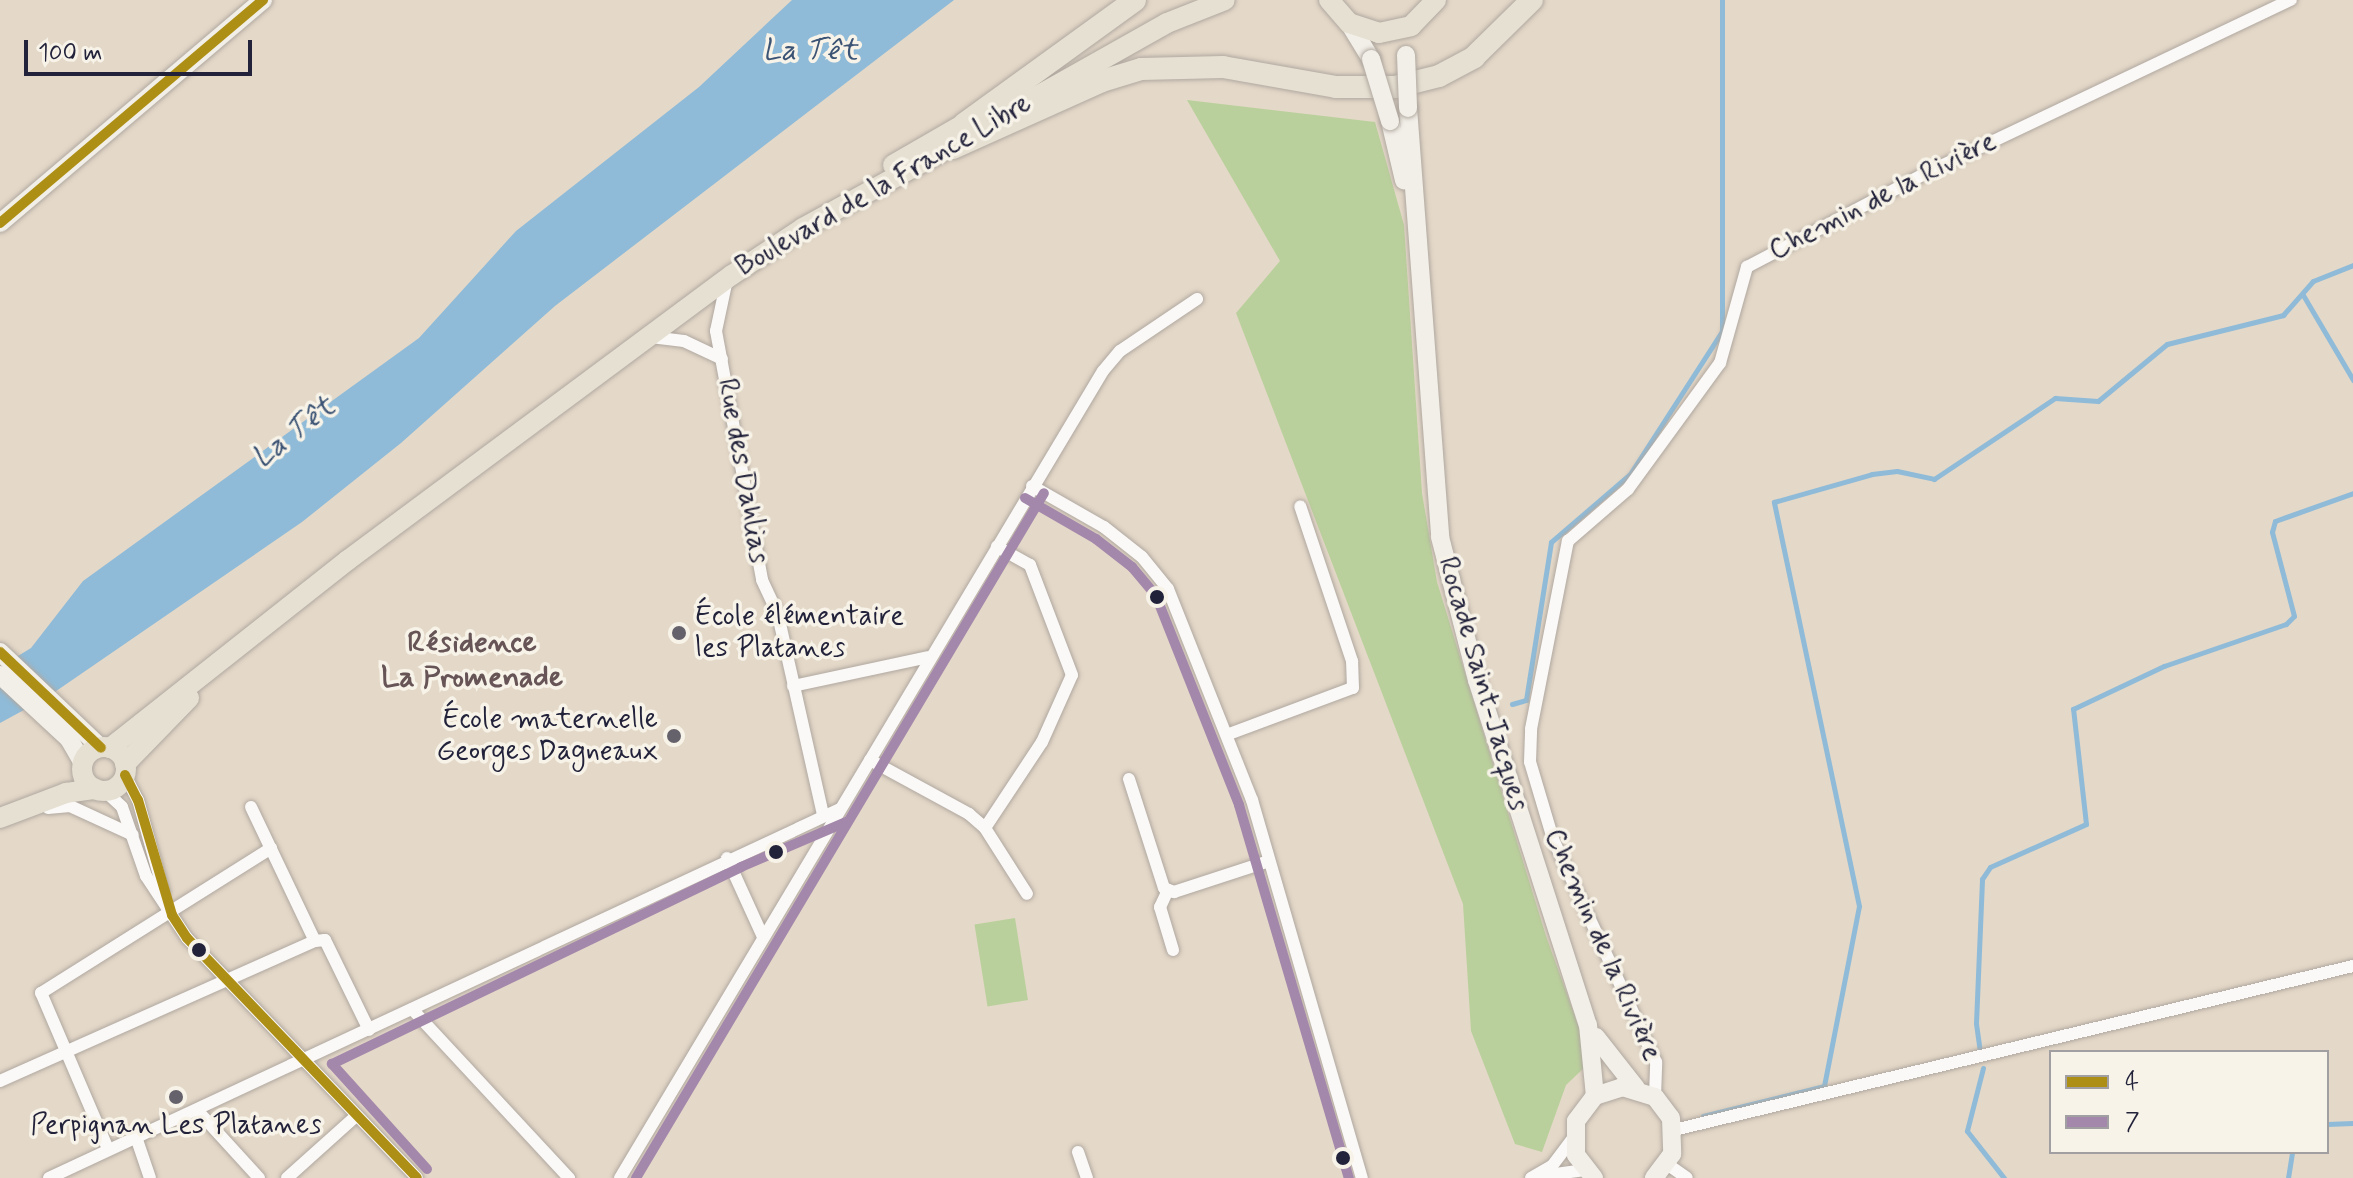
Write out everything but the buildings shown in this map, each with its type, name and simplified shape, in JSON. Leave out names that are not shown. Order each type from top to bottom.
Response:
[{"type":"highway","points":[[964,124],[1135,0]]},
{"type":"highway","points":[[953,148],[1102,81],[1141,69],[1223,67],[1336,87],[1395,87],[1439,76],[1474,57],[1532,0]]},
{"type":"main road","points":[[0,223],[263,0]]},
{"type":"main road","name":"Boulevard de la France Libre","points":[[82,766],[560,401],[713,275],[798,219],[1190,0]]},
{"type":"main road","name":"Boulevard de la France Libre","points":[[560,401],[732,275],[803,228],[953,148],[1167,23],[1225,0]]},
{"type":"main road","points":[[1349,23],[1379,33],[1411,26],[1436,0]]},
{"type":"main road","points":[[1329,1],[1349,23],[1371,59],[1390,121],[1416,239]]},
{"type":"main road","points":[[1411,26],[1406,55],[1416,239]]},
{"type":"main road","name":"Rocade Saint-Jacques","points":[[1416,239],[1435,495],[1448,579],[1588,1025]]},
{"type":"main road","points":[[0,652],[75,734],[82,766],[100,790]]},
{"type":"main road","name":"Boulevard de la France Libre","points":[[100,790],[125,770],[215,667]]},
{"type":"main road","points":[[0,675],[75,734],[105,748],[125,770]]},
{"type":"main road","points":[[0,809],[62,785],[82,766]]},
{"type":"main road","points":[[0,818],[66,793],[100,790]]},
{"type":"main road","points":[[1588,1025],[1612,1064],[1636,1088],[1655,1097],[1674,1130],[1660,1171]]},
{"type":"main road","points":[[1588,1025],[1595,1096]]},
{"type":"main road","points":[[1590,1174],[1573,1138],[1576,1121],[1595,1096],[1636,1088]]},
{"type":"street","name":"Chemin de la Rivière","points":[[1655,1097],[1656,1062],[1553,839],[1530,762],[1531,729],[1568,541],[1628,489],[1720,363],[1747,267],[1926,173],[2291,0]]},
{"type":"street","name":"Rue des Dahlias","points":[[732,275],[717,316],[722,359],[762,580],[778,615],[823,814]]},
{"type":"street","points":[[620,1178],[870,760],[928,657],[1032,486],[1120,351],[1197,299]]},
{"type":"street","name":"Rue des Dahlias","points":[[649,337],[684,341],[722,359]]},
{"type":"street","points":[[1032,486],[1104,527],[1161,579],[1229,734],[1362,1178]]},
{"type":"street","points":[[1229,734],[1353,688],[1352,661],[1300,506]]},
{"type":"street","points":[[985,828],[1042,742],[1072,675],[1030,565],[997,547]]},
{"type":"street","points":[[793,686],[928,657]]},
{"type":"street","points":[[870,760],[985,828],[1027,894]]},
{"type":"street","points":[[125,770],[138,800],[172,915]]},
{"type":"street","points":[[1129,779],[1168,890],[1160,907],[1173,950]]},
{"type":"street","points":[[100,790],[122,807],[146,876],[187,938],[309,1060],[356,1116],[417,1178]]},
{"type":"street","points":[[0,825],[56,805],[70,806],[133,835]]},
{"type":"street","points":[[251,807],[315,941]]},
{"type":"street","points":[[49,1178],[309,1060],[727,858],[840,809]]},
{"type":"street","points":[[108,1149],[41,993],[172,915],[271,848]]},
{"type":"street","points":[[727,858],[763,937]]},
{"type":"street","points":[[1168,890],[1269,861]]},
{"type":"street","points":[[0,1081],[315,941],[325,940],[369,1030]]},
{"type":"street","points":[[1674,1130],[2353,966]]},
{"type":"street","points":[[412,1009],[569,1178]]},
{"type":"street","points":[[197,1110],[259,1178]]},
{"type":"street","points":[[287,1178],[356,1116]]},
{"type":"street","points":[[136,1137],[150,1178]]},
{"type":"street","points":[[1532,1178],[1552,1166],[1573,1138]]},
{"type":"street","points":[[1078,1152],[1087,1178]]},
{"type":"street","points":[[1660,1171],[1687,1178]]},
{"type":"street","points":[[1532,1178],[1590,1174]]},
{"type":"green space","points":[[1187,100],[1375,122],[1404,225],[1422,493],[1437,582],[1546,936],[1586,1047],[1585,1067],[1566,1085],[1542,1152],[1515,1144],[1471,1031],[1463,904],[1236,313],[1280,261]]},
{"type":"green space","points":[[1015,918],[1028,1000],[987,1006],[975,924]]},
{"type":"water","name":"La Têt","points":[[792,0],[954,0],[555,306],[401,443],[302,522],[46,698],[0,723],[0,667],[31,648],[83,581],[419,338],[516,231],[699,87]]},
{"type":"waterway","points":[[1512,704],[1526,700],[1551,542],[1630,474],[1722,331],[1722,0]]},
{"type":"waterway","points":[[1703,1116],[1824,1086],[1859,906],[1774,502],[1872,474],[1897,471],[1934,479],[2055,398],[2098,401],[2167,344],[2283,315],[2313,281],[2353,265]]},
{"type":"waterway","points":[[2303,295],[2353,380]]},
{"type":"waterway","points":[[1980,1052],[1976,1023],[1982,879],[1990,867],[2086,824],[2073,709],[2164,666],[2286,624],[2294,616],[2272,532],[2275,521],[2353,493]]},
{"type":"waterway","points":[[1983,1068],[1967,1131],[2004,1178]]},
{"type":"waterway","points":[[2329,1124],[2353,1123]]},
{"type":"waterway","points":[[2288,1178],[2292,1154]]},
{"type":"transit line","name":"4","points":[[0,223],[263,0]]},
{"type":"transit line","name":"7","points":[[636,1178],[1044,493]]},
{"type":"transit line","name":"7","points":[[1025,498],[1096,539],[1132,567],[1156,596],[1239,805],[1349,1178]]},
{"type":"transit line","name":"4","points":[[0,652],[101,748]]},
{"type":"transit line","name":"4","points":[[125,775],[138,800],[172,915],[187,938],[417,1178]]},
{"type":"transit line","name":"7","points":[[427,1169],[332,1064],[741,867],[846,822]]},
{"type":"place","name":"École élémentaire les Platanes","points":[[679,633]]},
{"type":"place","name":"École maternelle Georges Dagneaux","points":[[674,736]]},
{"type":"place","name":"Perpignan Les Platanes","points":[[176,1097]]},
{"type":"district","name":"Résidence La Promenade","points":[[472,660]]}]
